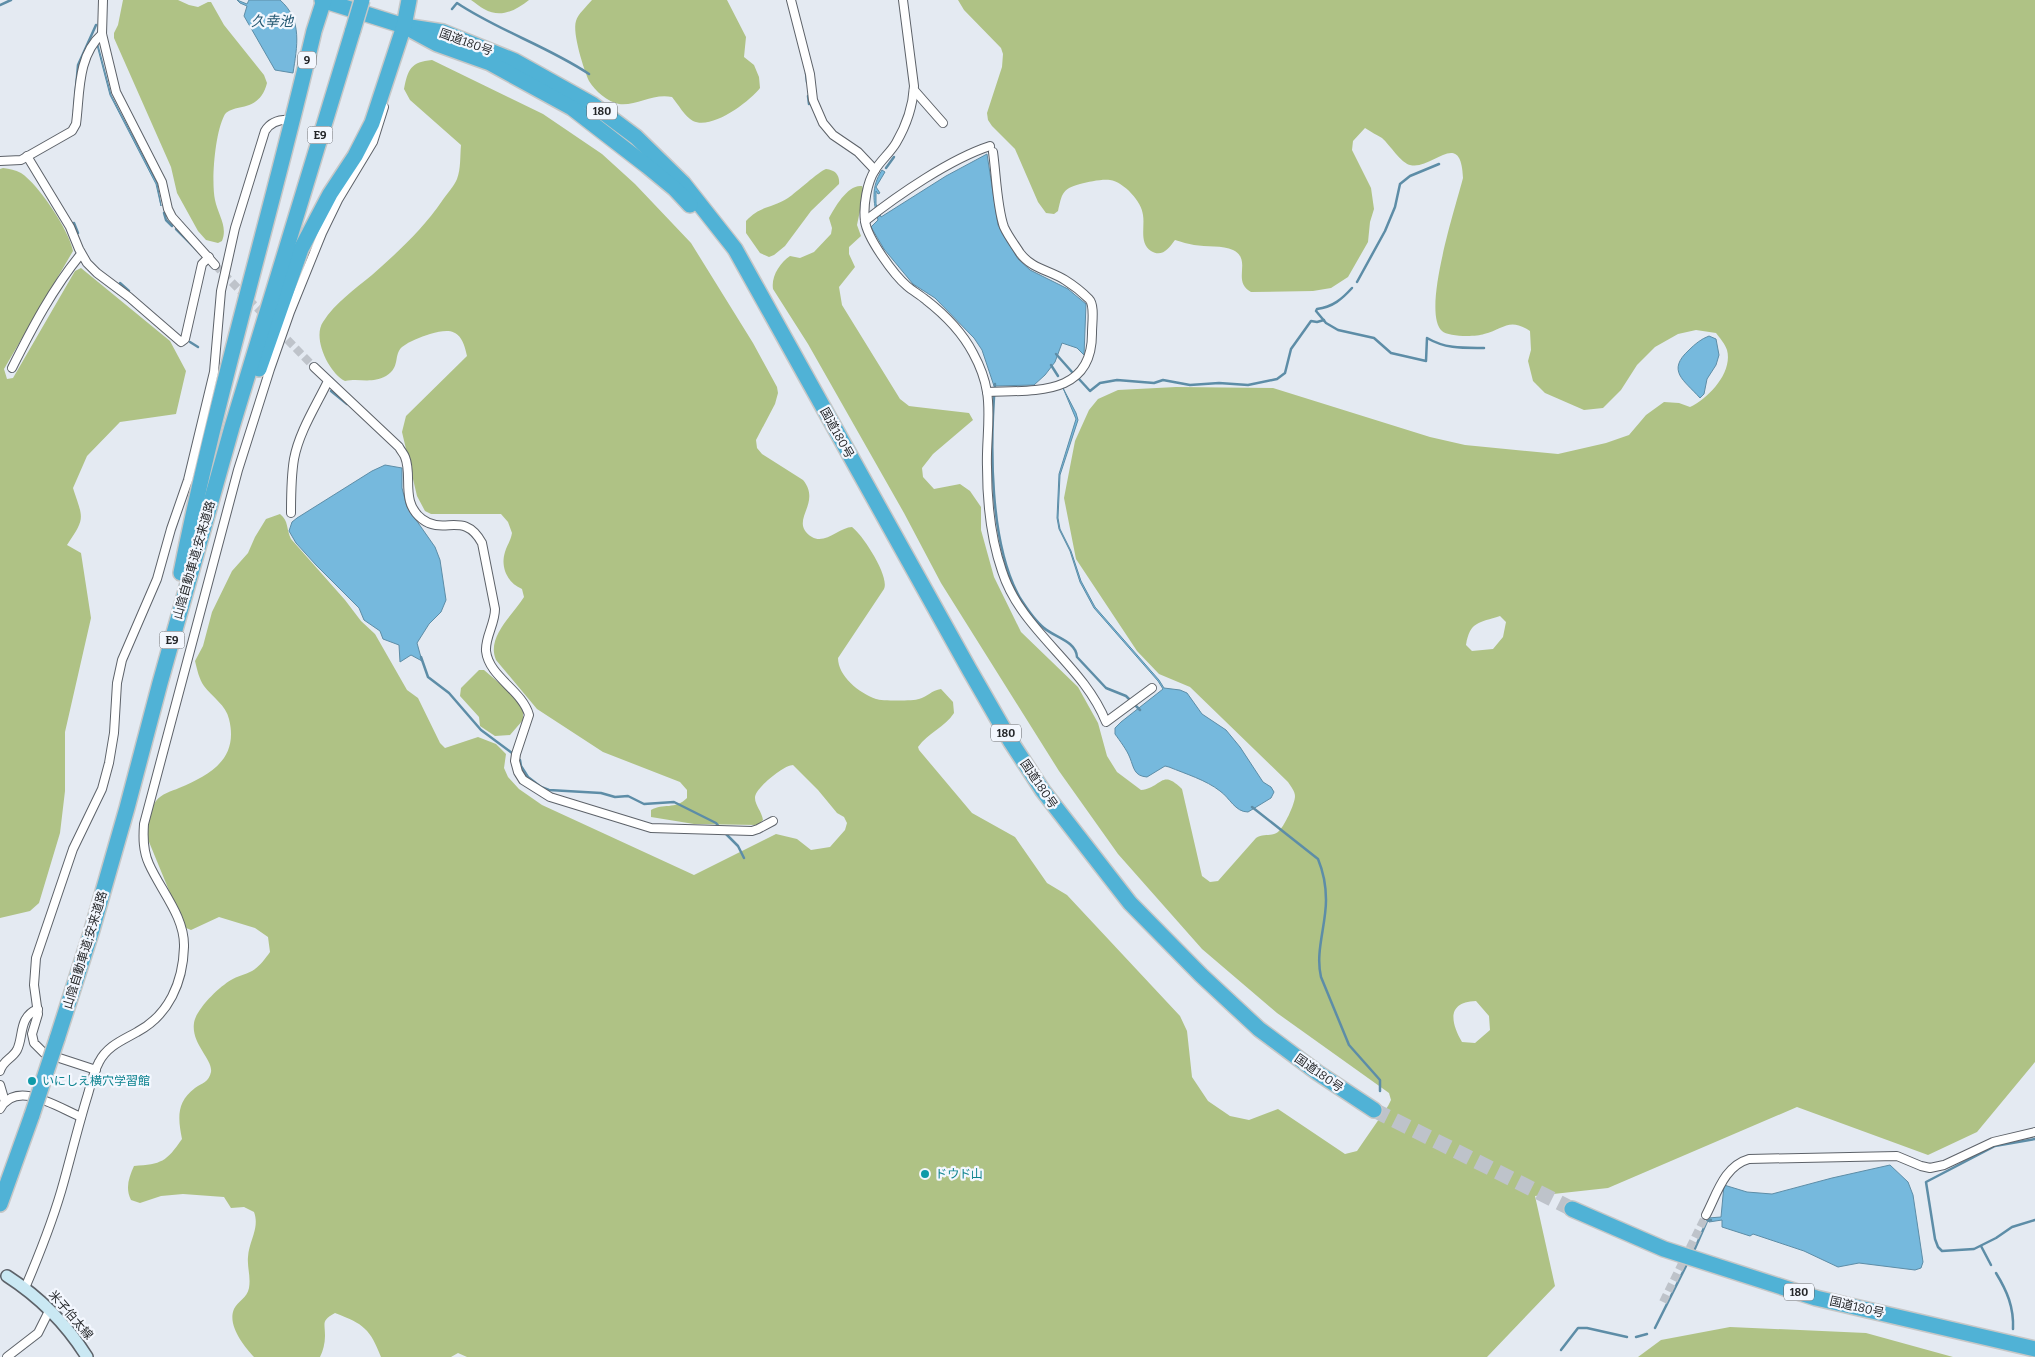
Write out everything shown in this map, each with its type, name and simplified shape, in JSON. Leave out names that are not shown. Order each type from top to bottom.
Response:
[{"type":"highway","name":"9","points":[[292,120],[323,0],[404,26]]},
{"type":"highway","name":"山陰自動車道;安来道路","points":[[0,1204],[32,1115],[103,892],[184,595],[260,332],[362,0]]},
{"type":"highway","points":[[184,595],[198,561],[267,344],[301,249],[330,194],[355,156],[372,123],[404,26],[409,0]]},
{"type":"highway","name":"国道180号","points":[[404,26],[443,32],[497,52],[541,74],[592,104],[636,137],[683,183],[735,249],[1011,742],[1066,823],[1130,903],[1201,975],[1259,1029],[1318,1073],[1374,1110]]},
{"type":"highway","points":[[160,683],[202,478],[292,120]]},
{"type":"highway","name":"国道180号","points":[[1572,1210],[1664,1249],[1816,1298],[2035,1349]]},
{"type":"main road","name":"米子伯太線","points":[[7,1276],[50,1308],[74,1336],[87,1357]]},
{"type":"street","points":[[103,0],[102,34],[116,92],[162,182],[168,209],[172,217],[215,265]]},
{"type":"street","points":[[791,0],[810,74],[813,100],[823,124],[833,135],[858,152],[875,170]]},
{"type":"street","points":[[902,0],[914,90],[909,112],[897,140],[888,155],[875,170],[869,183],[864,211],[865,221],[872,240],[907,286],[939,311],[964,338],[978,364],[987,392],[987,469],[992,523],[1000,564],[1011,594],[1027,619],[1082,681],[1102,712],[1106,722],[1152,688]]},
{"type":"street","points":[[25,1288],[64,1184],[81,1117],[99,1061],[111,1047],[142,1030],[163,1013],[174,995],[178,982],[184,947],[181,927],[148,863],[143,842],[144,824],[238,470],[270,369],[290,312],[322,233],[338,200],[374,142],[384,110],[404,26]]},
{"type":"street","points":[[0,162],[16,161],[65,136],[75,128],[83,63],[94,41],[102,34]]},
{"type":"street","points":[[914,90],[943,123]]},
{"type":"street","points":[[96,1070],[44,1053],[36,1047],[32,1034],[38,1010],[34,985],[36,958],[73,849],[102,789],[109,764],[114,733],[117,683],[122,660],[157,579],[171,529],[188,480],[214,372],[220,291],[235,228],[269,125],[276,121],[292,120]]},
{"type":"street","points":[[865,221],[877,211],[965,156],[991,149],[1005,228],[1026,260],[1034,267],[1066,280],[1090,300],[1092,306],[1092,341],[1091,354],[1087,363],[1080,373],[1068,381],[1052,388],[987,392]]},
{"type":"street","points":[[27,156],[70,227],[81,254],[97,273],[130,296],[181,342],[185,339],[202,264],[209,257]]},
{"type":"street","points":[[12,368],[52,296],[81,254]]},
{"type":"street","points":[[314,367],[399,448],[406,459],[409,495],[412,504],[423,519],[433,524],[466,526],[478,535],[482,543],[490,590],[496,610],[486,650],[488,659],[521,698],[527,707],[529,715],[515,761],[518,772],[523,780],[550,797],[651,828],[752,831],[773,820]]},
{"type":"street","points":[[291,513],[291,484],[294,457],[301,437],[328,381]]},
{"type":"street","points":[[0,1071],[6,1060],[16,1051],[26,1021],[34,1011],[38,1010]]},
{"type":"street","points":[[0,1085],[5,1102]]},
{"type":"street","points":[[0,1110],[11,1097],[23,1094],[81,1117]]},
{"type":"street","points":[[1706,1215],[1730,1169],[1740,1162],[1749,1160],[1897,1156],[1930,1168],[1944,1165],[1993,1142],[2035,1132]]},
{"type":"street","points":[[7,1357],[38,1333],[50,1308]]},
{"type":"green space","points":[[123,0],[178,0],[198,7],[211,2],[224,25],[264,75],[267,83],[258,100],[228,112],[224,116],[218,134],[214,170],[214,192],[216,205],[222,220],[224,236],[222,241],[218,243],[206,240],[198,231],[177,193],[171,167],[114,38]]},
{"type":"green space","points":[[471,0],[529,0],[514,10],[496,13],[484,9]]},
{"type":"green space","points":[[592,0],[727,0],[746,37],[744,57],[754,65],[759,77],[760,88],[748,100],[730,113],[710,122],[701,123],[690,119],[672,97],[658,97],[626,104],[611,101],[598,92],[589,81],[577,42],[575,27],[577,18]]},
{"type":"green space","points":[[958,0],[2035,0],[2035,1062],[1977,1132],[1928,1155],[1797,1107],[1608,1188],[1535,1196],[1555,1286],[1487,1357],[467,1357],[458,1353],[451,1357],[381,1357],[365,1329],[359,1324],[335,1313],[325,1322],[325,1341],[320,1357],[254,1357],[238,1335],[232,1315],[234,1309],[249,1288],[248,1257],[256,1224],[254,1212],[244,1207],[231,1208],[224,1197],[183,1194],[161,1196],[140,1203],[131,1200],[128,1187],[129,1178],[134,1166],[157,1163],[172,1153],[182,1139],[179,1118],[181,1105],[189,1093],[209,1078],[211,1067],[194,1031],[194,1023],[199,1011],[226,983],[255,969],[270,952],[268,937],[255,928],[219,917],[191,930],[184,927],[147,837],[150,814],[153,805],[158,799],[211,771],[226,755],[230,745],[231,733],[227,714],[222,705],[202,683],[195,661],[203,646],[212,612],[232,571],[248,553],[266,519],[280,514],[283,517],[291,539],[361,621],[375,634],[407,690],[418,698],[440,743],[445,748],[478,737],[496,744],[506,754],[504,768],[508,777],[519,789],[542,805],[694,875],[776,834],[797,839],[811,850],[830,847],[845,830],[847,823],[844,817],[837,813],[818,790],[793,765],[770,778],[756,794],[755,801],[763,820],[758,825],[694,824],[651,817],[651,810],[678,804],[687,798],[687,790],[680,782],[603,752],[537,709],[496,660],[494,651],[498,635],[524,597],[522,589],[509,579],[504,569],[506,549],[512,533],[508,522],[501,514],[431,514],[425,511],[417,496],[402,432],[406,416],[467,356],[459,336],[450,331],[445,331],[412,341],[399,350],[394,369],[386,376],[375,380],[345,381],[333,371],[328,363],[321,346],[320,329],[323,322],[339,302],[401,249],[435,211],[456,182],[460,166],[461,145],[410,100],[404,89],[407,76],[412,68],[425,61],[432,60],[543,114],[602,154],[635,184],[691,243],[753,343],[777,387],[778,393],[775,404],[756,440],[757,448],[762,454],[803,480],[808,489],[809,497],[803,518],[805,531],[812,537],[822,539],[852,527],[869,547],[883,575],[884,589],[838,658],[842,671],[851,683],[863,693],[876,699],[916,700],[941,689],[953,702],[954,713],[922,742],[918,747],[919,750],[972,813],[1015,837],[1047,883],[1067,895],[1180,1016],[1187,1031],[1192,1077],[1208,1101],[1230,1116],[1249,1120],[1278,1109],[1345,1154],[1357,1151],[1388,1106],[1391,1100],[1389,1093],[1277,1013],[1202,949],[1118,854],[1059,771],[941,583],[904,513],[808,344],[773,289],[773,279],[780,266],[790,256],[800,258],[814,252],[831,234],[832,228],[829,218],[838,203],[847,192],[857,186],[862,186],[864,191],[857,225],[861,236],[849,247],[849,254],[855,267],[839,287],[842,305],[900,399],[909,406],[969,413],[973,420],[933,454],[922,468],[923,477],[934,489],[960,484],[970,491],[981,507],[981,530],[994,577],[1021,632],[1078,687],[1098,723],[1107,756],[1117,772],[1141,790],[1148,789],[1165,780],[1170,780],[1182,789],[1202,876],[1210,882],[1218,881],[1256,838],[1278,832],[1289,815],[1295,800],[1295,794],[1288,782],[1190,687],[1159,674],[1137,651],[1076,559],[1064,498],[1075,441],[1089,410],[1098,399],[1118,390],[1176,387],[1273,388],[1430,437],[1465,445],[1558,454],[1606,443],[1629,435],[1646,415],[1664,402],[1679,403],[1690,407],[1697,403],[1712,391],[1723,375],[1728,358],[1727,350],[1716,333],[1696,330],[1678,334],[1655,347],[1637,365],[1621,390],[1603,408],[1584,410],[1545,393],[1533,381],[1528,361],[1531,350],[1530,331],[1523,327],[1511,324],[1475,336],[1445,333],[1442,331],[1437,320],[1435,303],[1442,258],[1463,178],[1461,163],[1457,155],[1451,153],[1419,165],[1407,164],[1382,138],[1365,128],[1353,141],[1352,150],[1371,188],[1374,209],[1370,222],[1368,242],[1348,277],[1331,288],[1313,291],[1251,292],[1245,287],[1243,282],[1239,254],[1229,248],[1194,245],[1175,240],[1162,253],[1155,253],[1147,248],[1145,244],[1142,210],[1136,199],[1121,184],[1110,180],[1080,184],[1069,188],[1063,193],[1058,211],[1054,214],[1046,213],[1038,202],[1015,149],[988,120],[987,113],[1002,67],[1003,54],[1001,48],[964,10]],"holes":[[[1500,616],[1506,622],[1503,637],[1493,649],[1472,651],[1466,645],[1473,627],[1481,622]],[[1476,1001],[1489,1016],[1490,1030],[1475,1043],[1462,1042],[1455,1028],[1455,1009],[1466,1002]]]},
{"type":"green space","points":[[3,168],[21,173],[36,187],[60,220],[73,251],[4,369],[7,379],[13,378],[75,271],[81,268],[170,341],[186,371],[176,414],[120,422],[87,456],[73,488],[81,512],[81,518],[77,529],[67,545],[81,553],[91,618],[65,732],[65,791],[60,833],[39,903],[30,911],[0,918],[0,169]]},
{"type":"green space","points":[[826,169],[837,174],[839,184],[811,211],[785,246],[769,257],[760,253],[746,233],[746,221],[756,212],[788,198]]},
{"type":"green space","points":[[479,670],[484,670],[511,693],[523,708],[523,720],[510,735],[495,736],[480,726],[479,717],[460,696],[461,688]]},
{"type":"green space","points":[[1730,1327],[1866,1333],[1953,1357],[1638,1357],[1661,1340]]},
{"type":"water","name":"久幸池","points":[[237,0],[247,4],[249,0],[280,0],[287,8],[292,16],[297,34],[293,73],[275,70],[244,16],[247,6]]},
{"type":"water","points":[[97,45],[111,95],[157,183],[161,206],[156,184],[110,95]]},
{"type":"water","points":[[987,154],[998,225],[1018,259],[1030,270],[1068,289],[1086,304],[1084,355],[1077,348],[1062,343],[1055,362],[1034,385],[994,386],[982,350],[974,338],[935,298],[913,284],[884,249],[871,227],[878,220],[874,194],[878,176],[882,170],[885,172],[876,187],[880,193],[878,194],[876,191],[876,204],[881,217],[946,176]]},
{"type":"water","points":[[1709,336],[1716,339],[1719,355],[1716,365],[1707,379],[1704,394],[1700,398],[1683,380],[1678,370],[1682,357],[1701,340]]},
{"type":"water","points":[[1063,388],[1078,420],[1060,475],[1058,518],[1060,529],[1071,551],[1081,581],[1095,607],[1164,688],[1187,693],[1202,714],[1226,730],[1240,747],[1263,782],[1271,787],[1274,792],[1271,798],[1248,812],[1240,810],[1224,794],[1209,784],[1169,767],[1165,766],[1147,777],[1139,775],[1115,734],[1115,728],[1121,722],[1163,689],[1094,608],[1080,582],[1070,551],[1059,529],[1057,518],[1059,474],[1076,419]]},
{"type":"water","points":[[385,465],[402,468],[402,488],[407,507],[435,547],[440,560],[446,600],[441,612],[429,624],[417,643],[422,661],[411,655],[400,662],[399,645],[383,639],[380,631],[364,620],[359,608],[296,543],[289,531],[292,522],[297,518],[372,471]]},
{"type":"water","points":[[1890,1165],[1908,1182],[1913,1195],[1923,1262],[1921,1268],[1915,1270],[1859,1263],[1838,1267],[1804,1251],[1753,1234],[1750,1236],[1722,1227],[1722,1220],[1709,1222],[1708,1218],[1721,1217],[1724,1185],[1747,1192],[1772,1194]]},
{"type":"waterway","points":[[0,5],[11,0]]},
{"type":"waterway","points":[[452,9],[457,3],[489,22],[557,55],[589,74]]},
{"type":"waterway","points":[[74,111],[78,65],[96,25]]},
{"type":"waterway","points":[[806,73],[807,82]]},
{"type":"waterway","points":[[808,96],[809,104]]},
{"type":"waterway","points":[[886,168],[894,157]]},
{"type":"waterway","points":[[1357,282],[1385,231],[1395,207],[1400,184],[1410,176],[1439,164]]},
{"type":"waterway","points":[[164,213],[166,220],[172,226]]},
{"type":"waterway","points":[[74,223],[78,233]]},
{"type":"waterway","points":[[176,229],[200,253]]},
{"type":"waterway","points":[[120,283],[129,291]]},
{"type":"waterway","points":[[1352,288],[1337,302],[1316,311],[1326,323],[1338,330],[1374,338],[1391,353],[1426,361],[1427,338],[1448,346],[1484,348]]},
{"type":"waterway","points":[[1079,379],[1090,391],[1100,383],[1117,380],[1154,383],[1163,380],[1190,385],[1219,383],[1248,385],[1277,379],[1285,373],[1291,349],[1311,321],[1324,320]]},
{"type":"waterway","points":[[190,342],[198,347]]},
{"type":"waterway","points":[[1056,354],[1072,372]]},
{"type":"waterway","points":[[1051,365],[1058,376]]},
{"type":"waterway","points":[[995,384],[992,436],[994,494],[1002,550],[1010,576],[1020,598],[1037,621],[1048,631],[1069,643],[1076,652],[1077,657],[1106,688],[1126,696],[1140,710]]},
{"type":"waterway","points":[[331,391],[347,404]]},
{"type":"waterway","points":[[421,657],[428,677],[449,693],[481,730],[512,753]]},
{"type":"waterway","points":[[520,760],[521,766],[528,777],[541,787],[549,790],[601,793],[615,797],[628,796],[644,804],[674,802],[716,823],[720,828]]},
{"type":"waterway","points":[[1252,807],[1318,859],[1324,879],[1326,900],[1319,958],[1321,977],[1349,1045],[1380,1080],[1380,1091]]},
{"type":"waterway","points":[[725,833],[738,846],[744,858]]},
{"type":"waterway","points":[[2035,1139],[1995,1146],[1926,1182],[1935,1239],[1942,1251],[1974,1249],[1996,1238],[2012,1227],[2035,1220]]},
{"type":"waterway","points":[[1693,1253],[1707,1221],[1711,1220]]},
{"type":"waterway","points":[[1981,1246],[1991,1265]]},
{"type":"waterway","points":[[1655,1328],[1688,1262]]},
{"type":"waterway","points":[[1996,1273],[2009,1300],[2013,1329]]},
{"type":"waterway","points":[[1561,1350],[1578,1328],[1587,1328],[1627,1337]]},
{"type":"waterway","points":[[1636,1337],[1647,1334]]},
{"type":"tunnel","points":[[215,265],[266,317]]},
{"type":"tunnel","points":[[279,331],[314,367]]},
{"type":"tunnel","points":[[1374,1110],[1572,1209]]},
{"type":"tunnel","points":[[1663,1302],[1706,1215]]},
{"type":"place","name":"いにしえ横穴学習館","points":[[32,1081]]},
{"type":"place","name":"ドウド山","points":[[925,1174]]}]
